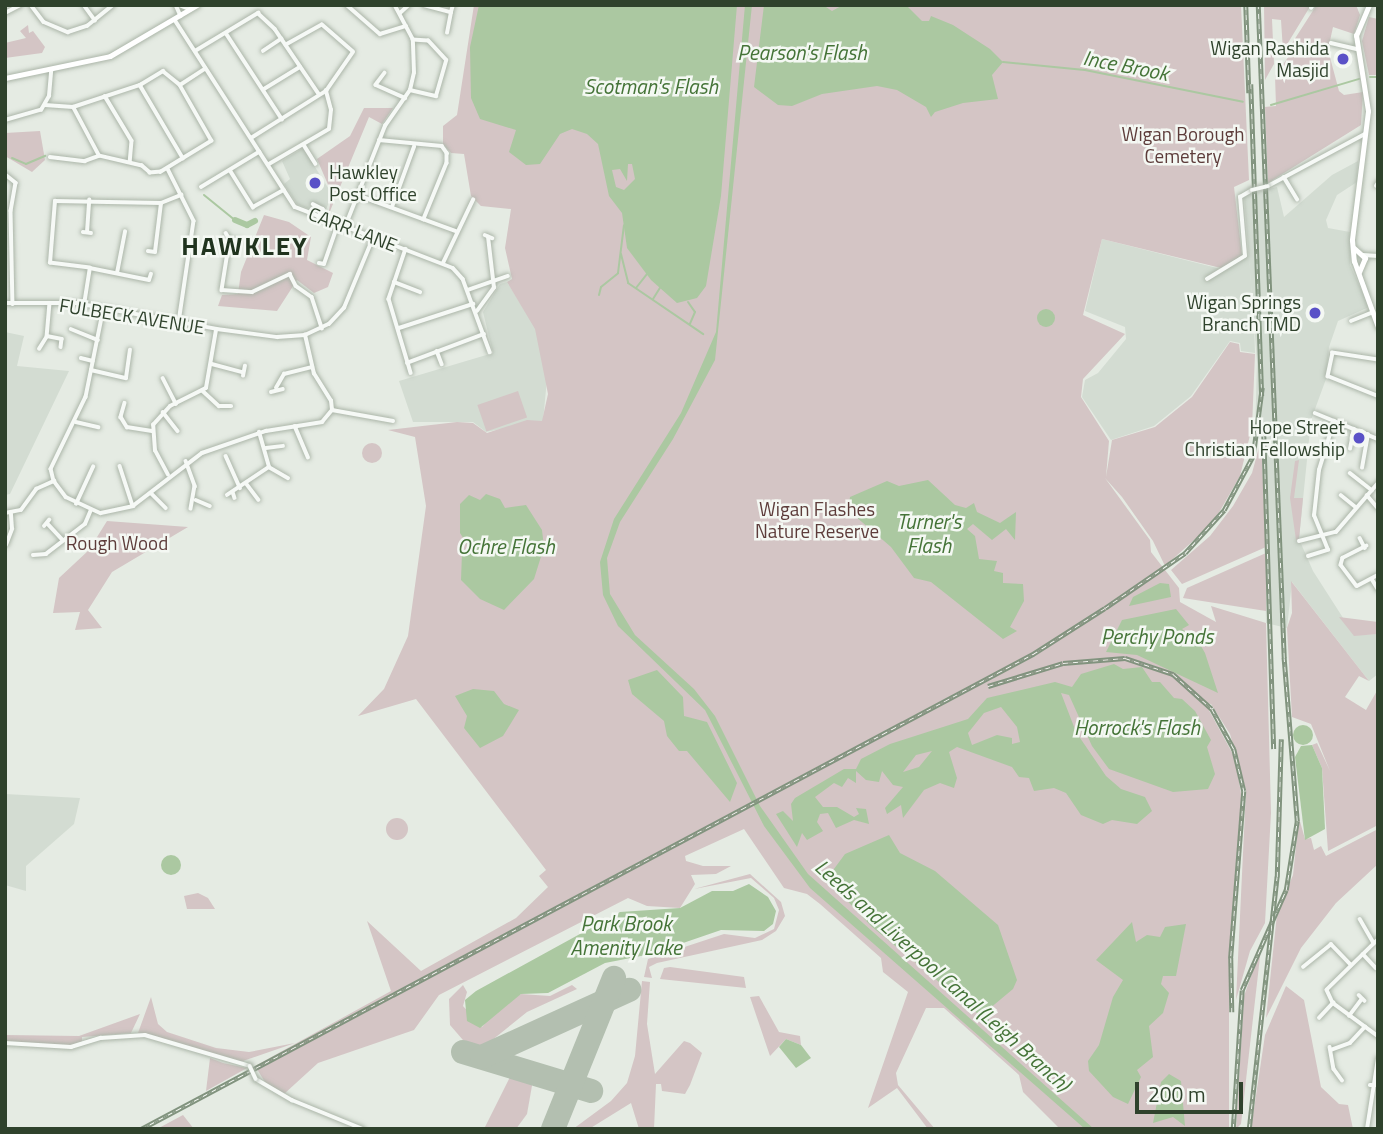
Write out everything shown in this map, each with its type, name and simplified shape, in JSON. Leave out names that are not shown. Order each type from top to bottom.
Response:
[{"type":"main road","points":[[1366,6],[1356,35],[1368,102],[1354,248],[1360,259],[1359,272],[1378,327]]},
{"type":"main road","points":[[5,78],[51,71],[126,50],[194,7]]},
{"type":"street","points":[[5,13],[21,5]]},
{"type":"street","points":[[31,5],[44,22],[60,32],[77,31],[113,5]]},
{"type":"street","points":[[84,5],[95,20]]},
{"type":"street","points":[[181,16],[177,5],[194,7]]},
{"type":"street","points":[[347,5],[380,34],[406,26]]},
{"type":"street","points":[[345,227],[379,141],[410,90],[415,65],[413,40],[394,5]]},
{"type":"street","points":[[400,13],[409,5]]},
{"type":"street","points":[[424,5],[451,12]]},
{"type":"street","points":[[447,33],[453,5]]},
{"type":"street","points":[[195,51],[258,13],[286,45],[319,94]]},
{"type":"street","name":"CARR LANE","points":[[175,20],[295,207],[443,263],[458,273],[468,290],[490,352]]},
{"type":"street","points":[[251,138],[326,91],[352,57],[351,48],[322,25],[286,45]]},
{"type":"street","points":[[225,32],[282,119]]},
{"type":"street","points":[[262,51],[281,39]]},
{"type":"street","points":[[410,90],[436,96],[446,55],[428,41],[413,40]]},
{"type":"street","points":[[1331,43],[1357,49]]},
{"type":"street","points":[[264,89],[299,67]]},
{"type":"street","points":[[180,85],[205,69]]},
{"type":"street","points":[[5,120],[32,116],[45,105],[51,71]]},
{"type":"street","points":[[45,105],[73,107],[140,85],[163,71],[180,85],[212,138],[209,144],[155,174],[130,162],[99,156],[85,161],[50,157]]},
{"type":"street","points":[[385,73],[374,86],[405,97]]},
{"type":"street","points":[[140,85],[183,158]]},
{"type":"street","points":[[268,165],[304,145],[332,125],[326,91]]},
{"type":"street","points":[[105,96],[132,141],[130,162]]},
{"type":"street","points":[[73,107],[99,156]]},
{"type":"street","points":[[1207,279],[1245,256],[1240,197],[1252,190],[1268,186],[1365,134]]},
{"type":"street","points":[[379,141],[414,146],[442,146],[448,157],[424,219]]},
{"type":"street","points":[[304,145],[316,164]]},
{"type":"street","points":[[392,207],[414,146]]},
{"type":"street","points":[[60,150],[60,158]]},
{"type":"street","points":[[201,187],[260,152]]},
{"type":"street","points":[[167,169],[192,214],[194,230],[178,323]]},
{"type":"street","points":[[230,170],[253,207],[284,190]]},
{"type":"street","points":[[5,174],[16,183],[11,211],[13,303]]},
{"type":"street","points":[[1284,177],[1297,199]]},
{"type":"street","points":[[149,280],[50,263],[55,201],[161,203],[181,195]]},
{"type":"street","points":[[357,195],[456,231]]},
{"type":"street","points":[[87,232],[89,200]]},
{"type":"street","points":[[443,263],[473,200]]},
{"type":"street","points":[[148,251],[155,255],[161,203]]},
{"type":"street","points":[[313,204],[323,209],[319,217]]},
{"type":"street","points":[[5,208],[11,211]]},
{"type":"street","points":[[319,263],[324,264],[338,225]]},
{"type":"street","points":[[226,233],[230,240],[222,290],[252,292],[290,274],[296,286],[312,296],[322,328]]},
{"type":"street","points":[[117,273],[124,234],[130,238]]},
{"type":"street","points":[[476,312],[494,280],[486,249],[488,237]]},
{"type":"street","points":[[332,410],[328,392],[312,367],[305,335],[322,328],[344,308],[373,238]]},
{"type":"street","points":[[230,240],[241,241]]},
{"type":"street","points":[[406,249],[389,299],[411,373]]},
{"type":"street","points":[[1360,259],[1375,256]]},
{"type":"street","points":[[5,266],[12,266]]},
{"type":"street","points":[[85,304],[90,268]]},
{"type":"street","points":[[468,290],[508,276]]},
{"type":"street","points":[[394,282],[419,290]]},
{"type":"street","name":"FULBECK AVENUE","points":[[5,303],[85,304],[216,330],[277,337],[305,335]]},
{"type":"street","points":[[40,349],[47,336],[50,303]]},
{"type":"street","points":[[399,328],[473,304]]},
{"type":"street","points":[[104,308],[91,370],[76,422],[54,460],[54,481],[76,504],[109,514],[133,506],[186,461],[259,432],[322,422],[332,410]]},
{"type":"street","points":[[1351,321],[1373,312]]},
{"type":"street","points":[[71,329],[97,340]]},
{"type":"street","points":[[168,475],[157,457],[152,431],[163,412],[203,391],[212,364],[216,330]]},
{"type":"street","points":[[407,363],[484,334]]},
{"type":"street","points":[[47,336],[62,339],[61,347]]},
{"type":"street","points":[[91,370],[126,378],[131,350]]},
{"type":"street","points":[[437,351],[442,364]]},
{"type":"street","points":[[1377,359],[1333,353],[1328,376],[1378,396]]},
{"type":"street","points":[[81,358],[93,361]]},
{"type":"street","points":[[212,364],[242,374],[245,366]]},
{"type":"street","points":[[283,389],[274,390],[284,374],[312,367]]},
{"type":"street","points":[[163,377],[176,404]]},
{"type":"street","points":[[203,391],[219,406],[231,406]]},
{"type":"street","points":[[125,403],[121,417],[127,428],[152,431]]},
{"type":"street","points":[[332,410],[393,421]]},
{"type":"street","points":[[163,412],[178,431]]},
{"type":"street","points":[[1315,413],[1378,439]]},
{"type":"street","points":[[1308,556],[1327,551],[1314,516],[1319,470],[1334,421]]},
{"type":"street","points":[[76,422],[94,428]]},
{"type":"street","points":[[295,426],[305,454]]},
{"type":"street","points":[[1350,449],[1354,429]]},
{"type":"street","points":[[259,432],[266,448],[269,467]]},
{"type":"street","points":[[1362,468],[1368,435]]},
{"type":"street","points":[[266,448],[283,446]]},
{"type":"street","points":[[226,456],[240,488]]},
{"type":"street","points":[[186,461],[196,500],[191,509]]},
{"type":"street","points":[[120,466],[125,471],[133,506]]},
{"type":"street","points":[[76,504],[93,467]]},
{"type":"street","points":[[269,467],[288,478]]},
{"type":"street","points":[[227,495],[269,467]]},
{"type":"street","points":[[1350,472],[1372,489]]},
{"type":"street","points":[[9,544],[8,513],[24,506],[36,489],[54,481]]},
{"type":"street","points":[[246,483],[259,500]]},
{"type":"street","points":[[1299,541],[1336,532],[1378,483]]},
{"type":"street","points":[[233,492],[235,498]]},
{"type":"street","points":[[151,493],[160,505],[166,508]]},
{"type":"street","points":[[1341,495],[1356,508]]},
{"type":"street","points":[[1367,495],[1378,508]]},
{"type":"street","points":[[196,500],[210,506]]},
{"type":"street","points":[[33,555],[46,554],[62,539],[85,524],[91,510]]},
{"type":"street","points":[[47,523],[62,539]]},
{"type":"street","points":[[1360,538],[1366,547],[1343,558],[1342,565],[1357,586],[1378,575]]},
{"type":"street","points":[[1372,579],[1378,589]]},
{"type":"street","points":[[1360,919],[1376,941],[1327,990],[1334,1003],[1377,1034]]},
{"type":"street","points":[[1303,967],[1331,944],[1351,965]]},
{"type":"street","points":[[1363,954],[1376,968]]},
{"type":"street","points":[[1349,1016],[1362,998]]},
{"type":"street","points":[[1326,1019],[1321,1016],[1334,1003]]},
{"type":"street","points":[[1342,1080],[1334,1069],[1330,1048],[1350,1043],[1365,1027]]},
{"type":"street","points":[[5,1043],[71,1047],[101,1038],[145,1035],[250,1066],[257,1079],[292,1100],[363,1129]]},
{"type":"street","points":[[1367,1129],[1370,1085],[1378,1059]]},
{"type":"street","points":[[1370,1085],[1378,1085]]},
{"type":"shaded area","points":[[303,148],[332,194],[324,215],[297,204],[284,184],[290,179],[282,161]]},
{"type":"shaded area","name":"Wigan Springs Branch TMD","points":[[1358,161],[1357,182],[1337,195],[1326,220],[1328,228],[1350,232],[1350,265],[1369,307],[1338,321],[1329,347],[1326,379],[1311,420],[1299,539],[1313,571],[1354,635],[1378,634],[1378,674],[1369,681],[1292,582],[1287,628],[1266,623],[1262,437],[1255,435],[1257,362],[1244,195],[1277,187],[1284,217],[1332,175]]},
{"type":"shaded area","points":[[1102,239],[1221,269],[1249,255],[1254,322],[1255,353],[1241,351],[1240,343],[1230,341],[1191,396],[1154,426],[1111,440],[1082,397],[1085,380],[1098,373],[1126,339],[1125,327],[1085,311]]},
{"type":"shaded area","points":[[507,282],[536,329],[547,379],[543,421],[486,432],[473,422],[413,422],[399,381],[493,353],[483,312],[500,284]]},
{"type":"shaded area","points":[[5,332],[24,336],[17,366],[69,371],[10,494],[5,495]]},
{"type":"shaded area","points":[[5,794],[80,798],[74,824],[26,866],[26,891],[5,885]]},
{"type":"green space","name":"Wigan Flashes Nature Reserve","points":[[474,5],[1241,5],[1249,180],[1234,187],[1242,256],[1221,268],[1102,239],[1083,315],[1125,334],[1083,379],[1081,397],[1109,441],[1106,477],[1112,440],[1155,427],[1192,397],[1230,342],[1239,344],[1240,352],[1255,354],[1252,427],[1240,476],[1213,523],[1165,566],[1153,541],[1105,478],[1150,540],[1151,552],[1179,588],[1180,602],[1216,622],[1211,606],[1266,623],[1271,813],[1265,923],[1250,951],[1236,1000],[1246,790],[1230,734],[1211,704],[1205,703],[1235,758],[1243,805],[1229,969],[1229,1129],[1060,1129],[1023,1092],[1019,1075],[944,1008],[926,1008],[896,1073],[898,1085],[935,1129],[928,1129],[897,1088],[868,1108],[908,992],[883,972],[881,958],[820,904],[807,894],[784,888],[744,829],[685,856],[686,861],[703,866],[731,866],[716,874],[691,875],[695,884],[680,908],[647,906],[628,898],[439,995],[414,1030],[318,1063],[284,1094],[265,1082],[255,1066],[391,991],[367,921],[421,971],[516,918],[548,887],[539,876],[546,870],[416,699],[358,716],[384,689],[408,636],[426,506],[415,437],[388,430],[457,422],[473,423],[487,433],[527,420],[542,421],[548,394],[535,329],[507,282],[512,279],[505,248],[511,209],[481,206],[471,196],[464,154],[451,153],[443,144],[443,126],[457,115]]},
{"type":"green space","points":[[1264,5],[1311,5],[1283,51],[1281,20],[1272,19],[1274,64],[1265,80]]},
{"type":"green space","name":"Wigan Borough Cemetery","points":[[1356,5],[1360,15],[1354,34],[1333,27],[1328,50],[1339,91],[1344,95],[1363,92],[1361,125],[1268,183],[1265,107],[1276,106],[1275,76],[1298,43],[1287,51],[1316,6]]},
{"type":"green space","points":[[1369,17],[1378,19],[1378,75],[1369,75],[1362,41]]},
{"type":"green space","points":[[28,25],[29,33],[33,31],[45,47],[42,53],[5,58],[5,43],[26,38],[20,31]]},
{"type":"green space","points":[[364,108],[393,108],[382,124],[369,117],[328,216],[332,194],[317,159],[350,136]]},
{"type":"green space","points":[[40,131],[45,160],[32,172],[5,156],[5,133]]},
{"type":"green space","points":[[264,215],[289,222],[311,237],[307,260],[333,273],[328,287],[314,293],[297,280],[277,311],[218,306],[222,295],[238,294],[241,272]]},
{"type":"green space","points":[[518,391],[527,417],[486,431],[477,405]]},
{"type":"green space","points":[[1261,440],[1266,547],[1182,584],[1171,570],[1210,536],[1233,506],[1252,473]]},
{"type":"green space","points":[[372,443],[379,446],[382,453],[379,460],[372,463],[365,460],[362,453],[365,446]]},
{"type":"green space","points":[[1299,460],[1294,498],[1303,498],[1299,539],[1296,540],[1290,498],[1295,461]]},
{"type":"green space","name":"Rough Wood","points":[[107,521],[188,527],[112,572],[88,610],[102,628],[75,630],[80,612],[53,613],[59,578],[89,550]]},
{"type":"green space","points":[[1266,553],[1266,611],[1183,598],[1187,588]]},
{"type":"green space","points":[[1291,581],[1369,681],[1359,676],[1345,697],[1366,710],[1378,689],[1378,825],[1328,851],[1322,768],[1312,745],[1317,743],[1330,771],[1311,724],[1292,717],[1287,628],[1292,613]]},
{"type":"green space","points":[[1339,617],[1378,622],[1378,634],[1354,636]]},
{"type":"green space","points":[[397,818],[405,821],[408,829],[405,837],[397,840],[389,837],[386,829],[389,821]]},
{"type":"green space","points":[[1299,818],[1305,839],[1311,838],[1314,850],[1321,846],[1326,856],[1378,829],[1378,864],[1336,903],[1301,948],[1266,1018],[1277,914],[1293,875]]},
{"type":"green space","points":[[750,874],[781,902],[785,916],[776,931],[762,940],[657,963],[649,967],[652,978],[644,977],[648,959],[724,934],[755,938],[774,929],[779,910],[774,898],[751,878],[694,889]]},
{"type":"green space","points":[[198,893],[208,898],[215,909],[187,909],[184,896]]},
{"type":"green space","points":[[1261,948],[1241,1124],[1236,1129],[1244,996]]},
{"type":"green space","points":[[664,968],[744,977],[746,988],[660,979]]},
{"type":"green space","points":[[642,981],[650,982],[647,1024],[655,1074],[684,1041],[702,1053],[690,1085],[685,1094],[662,1091],[661,1084],[656,1084],[654,1129],[639,1129],[631,1103],[589,1129],[573,1129],[611,1101],[627,1083],[635,1056]]},
{"type":"green space","points":[[463,985],[467,992],[463,1006],[482,1027],[499,1007],[521,994],[550,996],[572,985],[577,989],[527,1012],[481,1049],[469,1047],[450,1025],[449,999]]},
{"type":"green space","points":[[1286,986],[1304,1000],[1321,1087],[1339,1104],[1348,1105],[1353,1129],[1251,1129],[1265,1035]]},
{"type":"green space","points":[[759,996],[779,1032],[800,1036],[801,1045],[786,1039],[770,1056],[750,997]]},
{"type":"green space","points":[[151,997],[158,1024],[167,1032],[216,1048],[249,1052],[295,1043],[240,1062],[138,1033]]},
{"type":"green space","points":[[140,1014],[131,1033],[82,1037],[82,1043],[72,1046],[5,1041],[5,1035],[79,1036]]},
{"type":"green space","points":[[210,1058],[223,1063],[247,1068],[206,1091]]},
{"type":"green space","points":[[512,1073],[533,1080],[527,1114],[516,1129],[484,1129]]},
{"type":"green space","points":[[183,1115],[194,1129],[157,1129]]},
{"type":"water","name":"Scotman's Flash","points":[[479,5],[737,5],[721,196],[706,286],[697,298],[677,303],[651,280],[627,248],[622,213],[609,196],[598,144],[587,134],[572,129],[560,134],[540,164],[526,165],[509,152],[516,130],[480,119],[471,98],[470,47]],"holes":[[[628,164],[632,164],[635,179],[624,190],[616,187],[612,170],[620,169],[627,181]]]},
{"type":"water","name":"Leeds and Liverpool Canal (Leigh Branch)","points":[[745,5],[752,5],[715,360],[673,439],[620,522],[607,558],[610,594],[635,635],[694,689],[715,716],[760,806],[808,874],[1094,1129],[1085,1129],[810,888],[764,826],[705,710],[618,626],[603,595],[600,562],[614,519],[681,413],[716,332]]},
{"type":"water","name":"Pearson's Flash","points":[[764,5],[823,5],[832,11],[843,5],[906,5],[922,21],[929,21],[931,16],[953,25],[990,49],[1003,62],[992,75],[998,99],[963,103],[935,112],[931,117],[926,107],[897,90],[877,86],[822,94],[792,106],[778,105],[754,87]]},
{"type":"water","points":[[1046,309],[1052,312],[1055,318],[1052,324],[1046,327],[1040,324],[1037,318],[1040,312]]},
{"type":"water","name":"Turner's Flash","points":[[928,480],[955,505],[966,508],[974,503],[977,512],[1000,523],[1016,512],[1015,540],[1006,529],[992,540],[973,524],[967,529],[975,536],[979,559],[997,561],[994,571],[1003,573],[1003,583],[1023,584],[1024,601],[1010,627],[1017,631],[1003,639],[931,582],[914,578],[891,547],[848,510],[850,497],[887,481],[899,486]]},
{"type":"water","name":"Ochre Flash","points":[[486,494],[500,499],[505,508],[526,505],[542,530],[544,547],[534,579],[504,610],[480,599],[461,580],[462,552],[469,547],[460,533],[460,504],[469,495],[480,500]]},
{"type":"water","points":[[1160,583],[1169,584],[1171,597],[1129,606],[1133,597]]},
{"type":"water","name":"Perchy Ponds","points":[[1176,609],[1189,625],[1182,629],[1198,641],[1205,653],[1218,693],[1137,655],[1106,652],[1122,620]]},
{"type":"water","name":"Horrock's Flash","points":[[1114,664],[1123,669],[1142,667],[1152,682],[1160,682],[1174,698],[1182,699],[1195,711],[1211,740],[1207,747],[1215,774],[1208,789],[1173,792],[1109,769],[1092,746],[1069,695],[1061,693],[1076,732],[1106,776],[1121,789],[1145,797],[1152,811],[1137,824],[1112,820],[1103,824],[1081,815],[1066,793],[1054,788],[1034,791],[1029,778],[1019,777],[1012,767],[957,747],[949,752],[957,778],[954,788],[940,783],[924,790],[903,818],[901,805],[887,814],[885,808],[903,787],[893,785],[882,771],[879,782],[866,780],[856,771],[856,783],[848,778],[842,787],[834,783],[815,797],[823,807],[837,807],[854,817],[859,814],[856,808],[866,809],[869,824],[854,820],[836,828],[828,813],[820,814],[817,822],[823,831],[807,840],[802,833],[797,847],[776,814],[783,811],[793,821],[791,804],[795,798],[844,769],[856,769],[861,759],[890,744],[968,719],[987,698],[1055,682],[1072,687],[1081,674]],"holes":[[[1001,707],[1017,727],[1020,742],[1012,744],[1012,738],[997,735],[972,745],[968,733],[984,713]],[[932,751],[919,767],[903,772],[916,755]]]},
{"type":"water","points":[[657,670],[683,697],[684,716],[707,722],[737,783],[730,802],[687,751],[679,751],[667,736],[664,721],[632,694],[628,680]]},
{"type":"water","points":[[473,689],[494,691],[504,704],[519,710],[503,736],[480,748],[464,728],[467,716],[455,696]]},
{"type":"water","points":[[1303,725],[1310,728],[1313,735],[1310,742],[1303,745],[1296,742],[1293,735],[1296,728]]},
{"type":"water","points":[[1312,745],[1322,768],[1325,829],[1305,840],[1295,757],[1301,746]]},
{"type":"water","points":[[889,835],[900,853],[935,871],[998,925],[1017,980],[1013,989],[989,1009],[989,1023],[871,926],[823,875],[831,873],[845,854]]},
{"type":"water","points":[[167,855],[175,855],[181,865],[175,875],[167,875],[161,869],[161,861]]},
{"type":"water","name":"Park Brook Amenity Lake","points":[[749,884],[768,897],[776,911],[773,924],[764,931],[721,930],[651,954],[605,963],[548,993],[521,994],[480,1028],[467,1021],[465,1000],[476,991],[620,912],[680,908],[712,891],[733,891]]},
{"type":"water","points":[[1132,922],[1136,942],[1147,935],[1160,937],[1165,927],[1186,924],[1176,976],[1163,976],[1161,984],[1169,993],[1163,1013],[1149,1026],[1153,1057],[1137,1070],[1141,1077],[1128,1104],[1113,1097],[1089,1071],[1088,1061],[1099,1045],[1113,997],[1123,980],[1096,960]]},
{"type":"water","points":[[786,1039],[801,1045],[811,1058],[796,1068],[779,1047]]},
{"type":"water","points":[[1169,1074],[1181,1081],[1185,1126],[1173,1117],[1153,1123],[1161,1082]]},
{"type":"waterway","name":"Ince Brook","points":[[1003,62],[1085,70],[1243,102]]},
{"type":"waterway","name":"Ince Brook","points":[[1370,77],[1378,77]]},
{"type":"waterway","name":"Ince Brook","points":[[1271,105],[1359,79]]},
{"type":"waterway","points":[[12,158],[26,164],[45,156]]},
{"type":"waterway","points":[[204,195],[235,220]]},
{"type":"waterway","points":[[235,220],[247,225],[255,221]]},
{"type":"waterway","points":[[599,295],[601,287],[618,273],[624,225]]},
{"type":"waterway","points":[[621,254],[628,283],[703,334]]},
{"type":"waterway","points":[[636,288],[647,274]]},
{"type":"waterway","points":[[653,299],[661,286]]},
{"type":"waterway","points":[[688,302],[695,312],[690,324]]},
{"type":"runway","points":[[553,1129],[614,978]]},
{"type":"runway","points":[[482,1057],[629,990]]},
{"type":"runway","points":[[463,1052],[591,1091]]},
{"type":"railway","points":[[1246,5],[1249,93]]},
{"type":"railway","points":[[1233,1129],[1242,990],[1286,890],[1297,821],[1284,658],[1258,5]]},
{"type":"railway","points":[[1251,84],[1262,396]]},
{"type":"railway","points":[[141,1129],[1033,654],[1105,608],[1185,553],[1224,510],[1253,456],[1262,388]]},
{"type":"railway","points":[[1264,434],[1274,749]]},
{"type":"railway","points":[[988,686],[1063,663],[1125,658],[1173,674],[1212,709],[1234,749],[1244,791],[1231,958],[1232,1012]]},
{"type":"railway","points":[[1249,1129],[1277,877],[1281,739]]},
{"type":"place","name":"Wigan Rashida Masjid","points":[[1343,59]]},
{"type":"place","name":"Hawkley Post Office","points":[[315,183]]},
{"type":"place","name":"Wigan Springs Branch TMD","points":[[1315,313]]},
{"type":"place","name":"Hope Street Christian Fellowship","points":[[1359,438]]},
{"type":"district","name":"HAWKLEY","points":[[245,246]]}]
